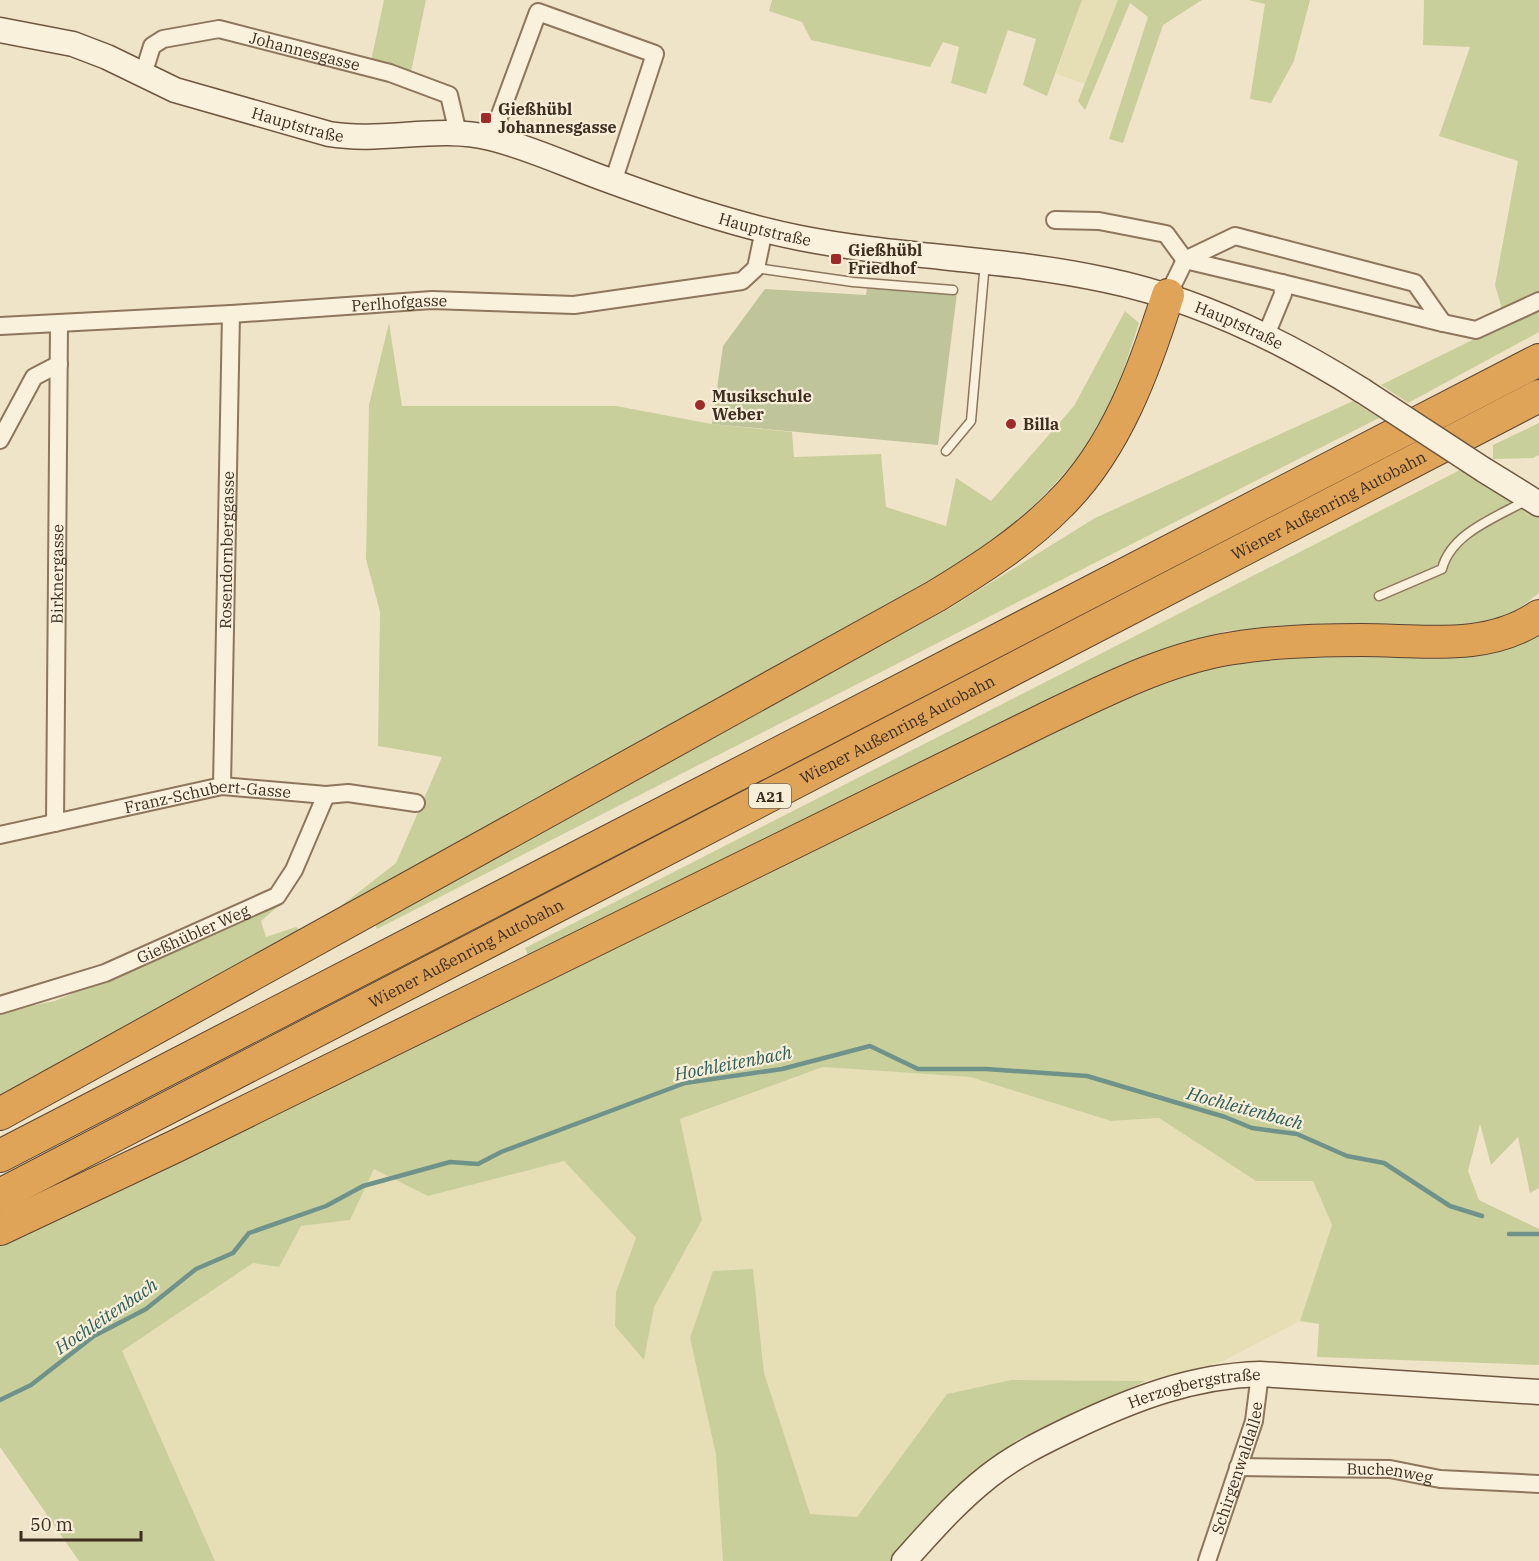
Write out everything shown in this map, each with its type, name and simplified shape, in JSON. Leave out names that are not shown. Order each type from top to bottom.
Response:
[{"type":"highway","points":[[0,1114],[936,596],[996,558],[1062,503],[1085,476],[1108,441],[1152,344],[1168,295]]},
{"type":"highway","name":"Wiener Außenring Autobahn","points":[[0,1156],[1539,360]]},
{"type":"highway","name":"Wiener Außenring Autobahn","points":[[0,1195],[1539,396]]},
{"type":"highway","points":[[0,1229],[187,1141],[1043,720],[1170,665],[1223,650],[1265,644],[1340,640],[1452,641],[1486,638],[1525,626],[1539,616]]},
{"type":"main road","name":"Hauptstraße","points":[[0,30],[73,44],[175,90],[329,134],[354,138],[458,133],[491,139],[613,182],[764,230],[840,244],[1105,279],[1168,295],[1266,335],[1363,391],[1534,501]]},
{"type":"main road","name":"Herzogbergstraße","points":[[904,1561],[951,1509],[989,1476],[1028,1449],[1144,1395],[1210,1378],[1260,1374],[1539,1392]]},
{"type":"street","points":[[491,139],[538,12],[655,54],[613,182]]},
{"type":"street","name":"Johannesgasse","points":[[143,75],[152,46],[163,39],[219,29],[390,73],[449,95],[458,133]]},
{"type":"street","points":[[1055,220],[1099,221],[1166,234],[1185,260],[1476,330],[1539,301]]},
{"type":"street","points":[[756,268],[764,230]]},
{"type":"street","points":[[1168,295],[1185,260],[1235,236],[1415,283],[1443,323]]},
{"type":"street","name":"Perlhofgasse","points":[[0,326],[231,314],[432,300],[574,305],[716,286],[742,280],[756,268]]},
{"type":"street","points":[[1266,335],[1283,294],[1282,283]]},
{"type":"street","name":"Rosendornberggasse","points":[[222,786],[231,314]]},
{"type":"street","name":"Birknergasse","points":[[55,823],[59,324]]},
{"type":"street","points":[[0,440],[34,377],[59,364]]},
{"type":"street","name":"Franz-Schubert-Gasse","points":[[0,835],[222,786],[326,795],[348,794],[416,803]]},
{"type":"street","name":"Gießhübler Weg","points":[[0,1005],[105,973],[277,896],[294,870],[326,795]]},
{"type":"street","name":"Schirgenwaldallee","points":[[1207,1561],[1254,1421],[1260,1374]]},
{"type":"street","name":"Buchenweg","points":[[1238,1467],[1390,1469],[1440,1479],[1539,1484]]},
{"type":"lane","points":[[946,451],[970,421],[985,262]]},
{"type":"lane","points":[[756,268],[853,282],[953,290]]},
{"type":"lane","points":[[1379,596],[1442,569],[1445,556],[1463,537],[1534,501]]},
{"type":"shaded area","points":[[1082,0],[1118,0],[1085,84],[1056,74]]},
{"type":"shaded area","points":[[823,1067],[970,1077],[1111,1121],[1159,1118],[1256,1181],[1313,1181],[1332,1225],[1300,1321],[1221,1362],[1146,1381],[1011,1380],[947,1394],[857,1518],[809,1514],[764,1373],[753,1269],[690,1338],[716,1455],[723,1561],[215,1561],[121,1351],[253,1263],[279,1267],[301,1226],[350,1220],[374,1169],[428,1196],[564,1161],[636,1238],[616,1292],[615,1326],[644,1359],[654,1307],[702,1220],[680,1119]]},
{"type":"green space","points":[[384,0],[426,0],[411,72],[371,61]]},
{"type":"green space","points":[[772,0],[1082,0],[1047,96],[1023,85],[1036,39],[1008,30],[986,94],[951,83],[959,47],[943,42],[930,67],[811,40],[802,22],[769,11]]},
{"type":"green space","points":[[1118,0],[1202,0],[1163,25],[1123,143],[1109,139],[1148,17],[1130,3],[1085,110],[1078,101]]},
{"type":"green space","points":[[1248,0],[1310,0],[1294,61],[1271,103],[1250,99],[1265,4]]},
{"type":"green space","points":[[1424,0],[1539,0],[1539,292],[1502,309],[1495,285],[1518,161],[1439,136],[1470,47],[1423,45]]},
{"type":"green space","points":[[867,287],[957,293],[938,445],[712,424],[723,346],[765,289],[866,295]]},
{"type":"green space","points":[[1539,307],[1539,332],[1408,403],[1381,385]]},
{"type":"green space","points":[[1125,311],[1139,323],[1114,398],[1076,461],[1019,522],[917,595],[337,909],[396,863],[442,757],[378,746],[380,612],[366,559],[369,405],[389,323],[402,406],[616,406],[712,424],[792,432],[794,457],[881,454],[886,507],[946,526],[956,478],[991,501],[1074,406]]},
{"type":"green space","points":[[1353,401],[1379,418],[377,929],[373,918],[950,608],[1095,518]]},
{"type":"green space","points":[[1539,423],[1539,455],[1533,458],[1493,459],[1493,445]]},
{"type":"green space","points":[[1460,470],[1539,515],[1539,593],[1507,618],[1457,627],[1227,631],[1142,656],[531,962],[525,948]]},
{"type":"green space","points":[[1539,627],[1539,1188],[1530,1193],[1518,1137],[1491,1165],[1480,1124],[1468,1171],[1479,1200],[1539,1229],[1539,1365],[1317,1357],[1319,1324],[1300,1321],[1332,1225],[1313,1181],[1256,1181],[1159,1118],[1111,1121],[970,1077],[823,1067],[680,1119],[702,1220],[654,1307],[644,1360],[615,1326],[616,1292],[636,1238],[564,1161],[428,1196],[374,1169],[350,1220],[301,1226],[279,1267],[253,1263],[122,1351],[215,1561],[79,1561],[0,1447],[0,1244],[592,954],[1107,707],[1205,667],[1298,658],[1454,654]]},
{"type":"green space","points":[[288,898],[261,921],[266,937],[296,927],[304,933],[0,1103],[0,1012],[55,1001]]},
{"type":"green space","points":[[753,1269],[764,1373],[810,1514],[857,1517],[947,1394],[1011,1380],[1146,1381],[1017,1440],[891,1561],[723,1561],[716,1455],[690,1338],[713,1271]]},
{"type":"waterway","name":"Hochleitenbach","points":[[0,1400],[31,1385],[94,1336],[146,1309],[196,1269],[233,1253],[249,1233],[326,1206],[363,1186],[450,1162],[478,1164],[501,1152],[685,1083],[782,1069],[870,1046],[918,1069],[986,1069],[1087,1076],[1225,1117],[1252,1128],[1297,1134],[1347,1156],[1384,1163],[1450,1206],[1482,1216]]},
{"type":"waterway","name":"Hochleitenbach","points":[[1509,1234],[1539,1234]]},
{"type":"place","name":"Gießhübl Johannesgasse","points":[[486,118]]},
{"type":"place","name":"Gießhübl Friedhof","points":[[836,259]]},
{"type":"place","name":"Musikschule Weber","points":[[700,405]]},
{"type":"place","name":"Billa","points":[[1011,424]]}]
